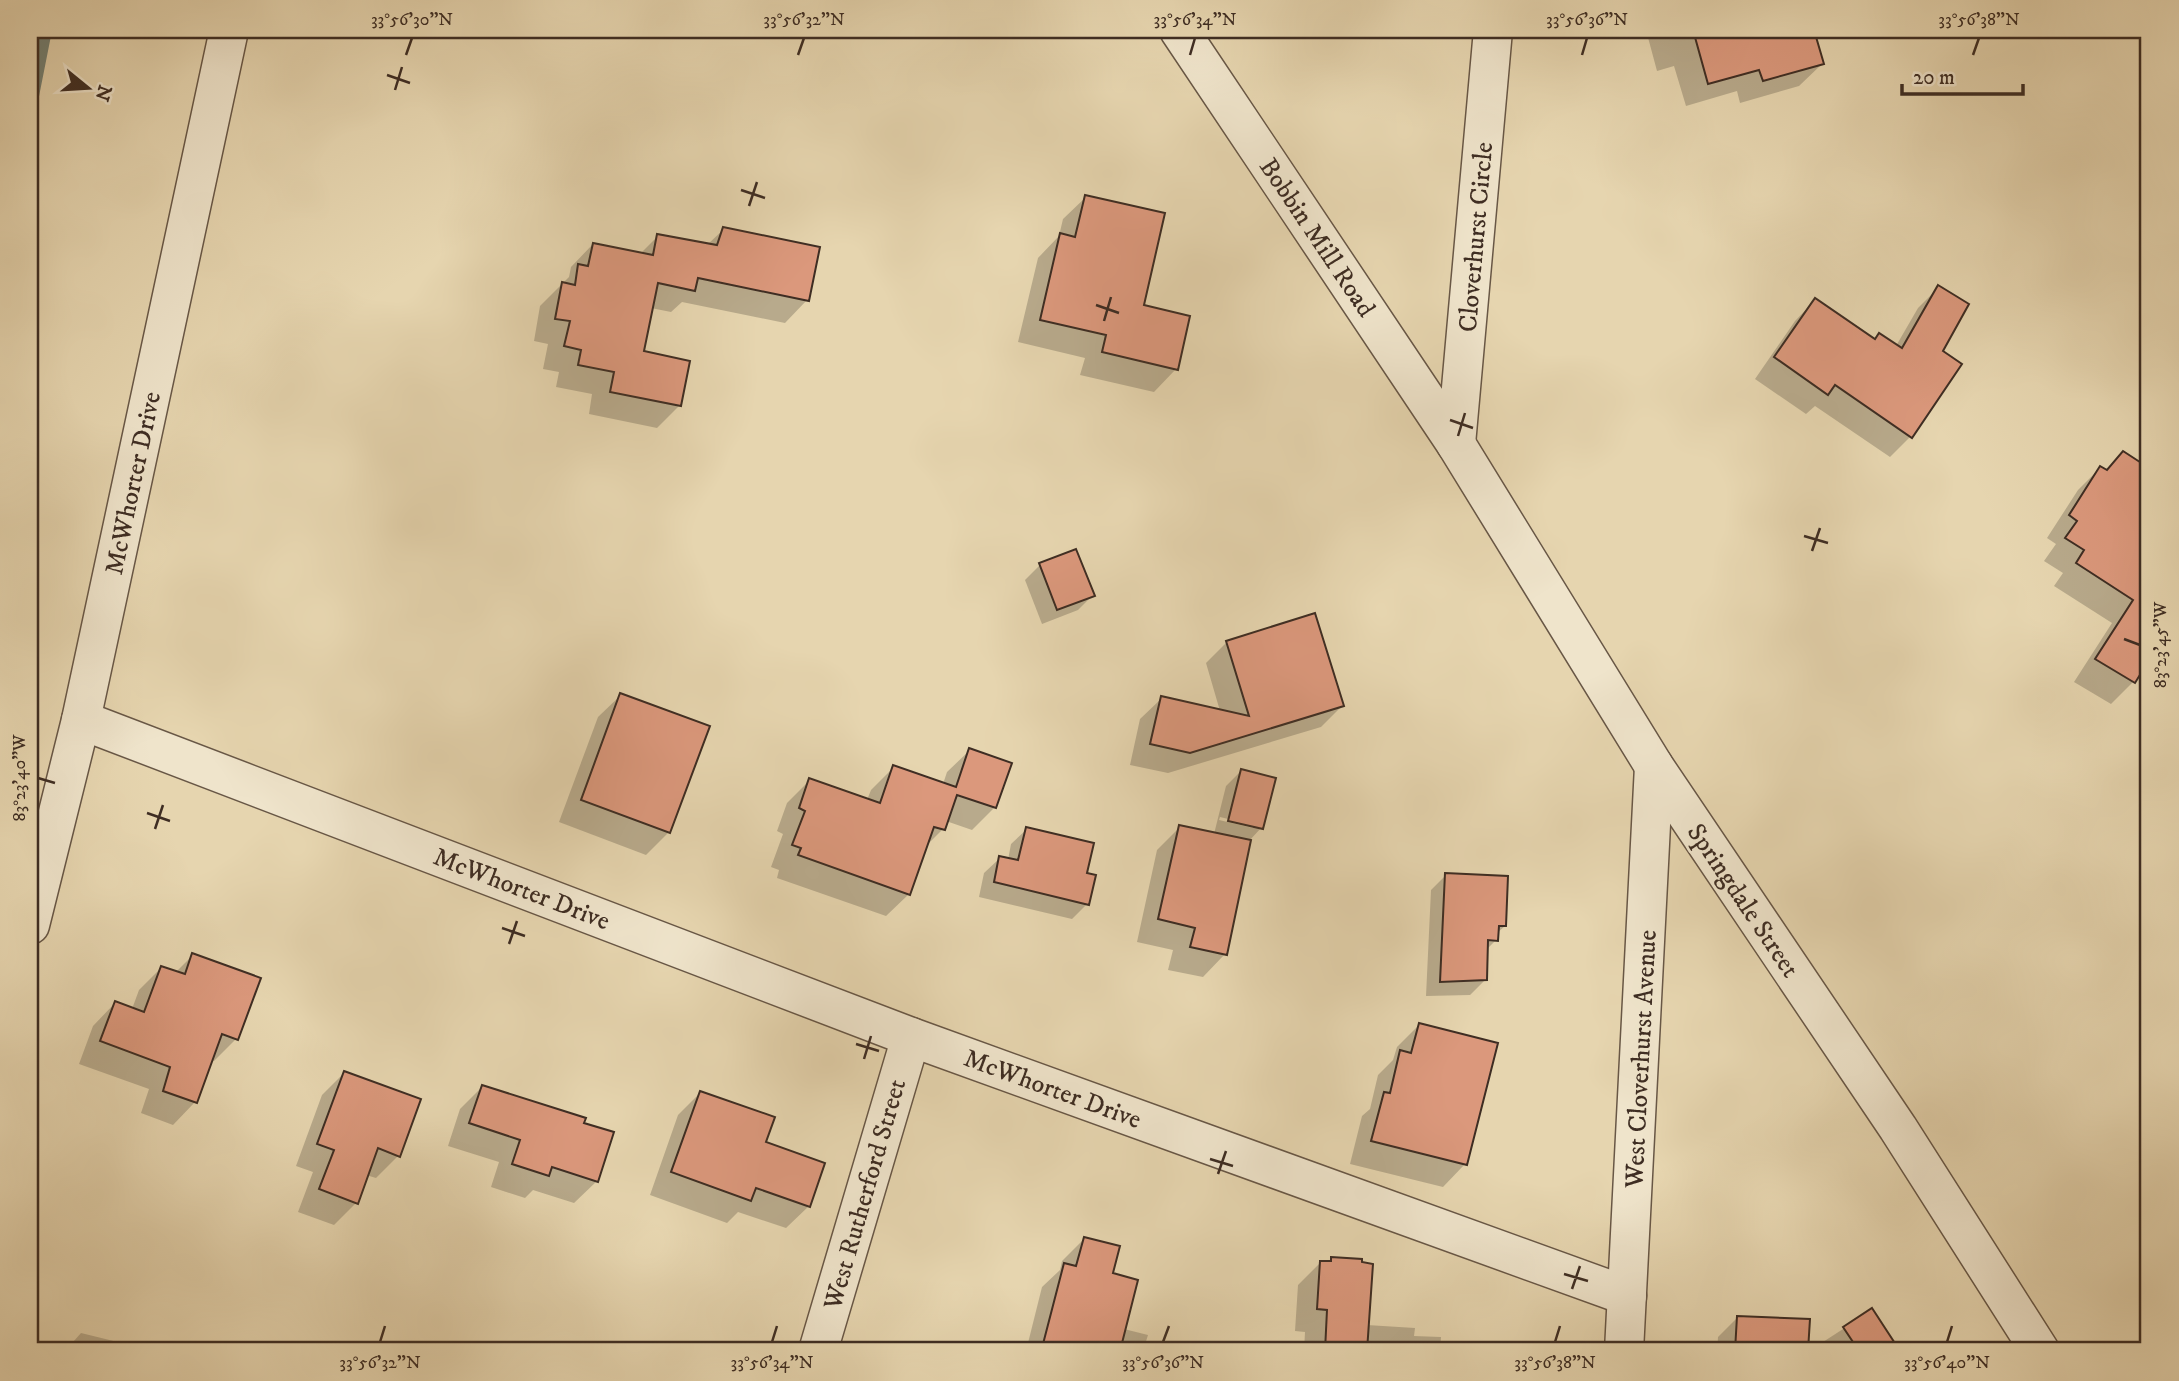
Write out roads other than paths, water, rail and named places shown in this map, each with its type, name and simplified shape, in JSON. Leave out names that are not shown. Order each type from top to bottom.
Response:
[{"type":"street","name":"McWhorter Drive","points":[[229,30],[81,720],[911,1037],[1627,1296]]},
{"type":"street","name":"Bobbin Mill Road","points":[[1179,30],[1457,444]]},
{"type":"street","name":"Cloverhurst Circle","points":[[1457,444],[1493,30]]},
{"type":"street","name":"Springdale Street","points":[[1457,444],[1654,766],[1898,1128],[2040,1351]]},
{"type":"street","points":[[30,925],[81,720]]},
{"type":"street","name":"West Cloverhurst Avenue","points":[[1624,1351],[1654,766]]},
{"type":"street","name":"West Rutherford Street","points":[[818,1351],[911,1037]]},
{"type":"waterway","points":[[30,111],[46,30]]}]
